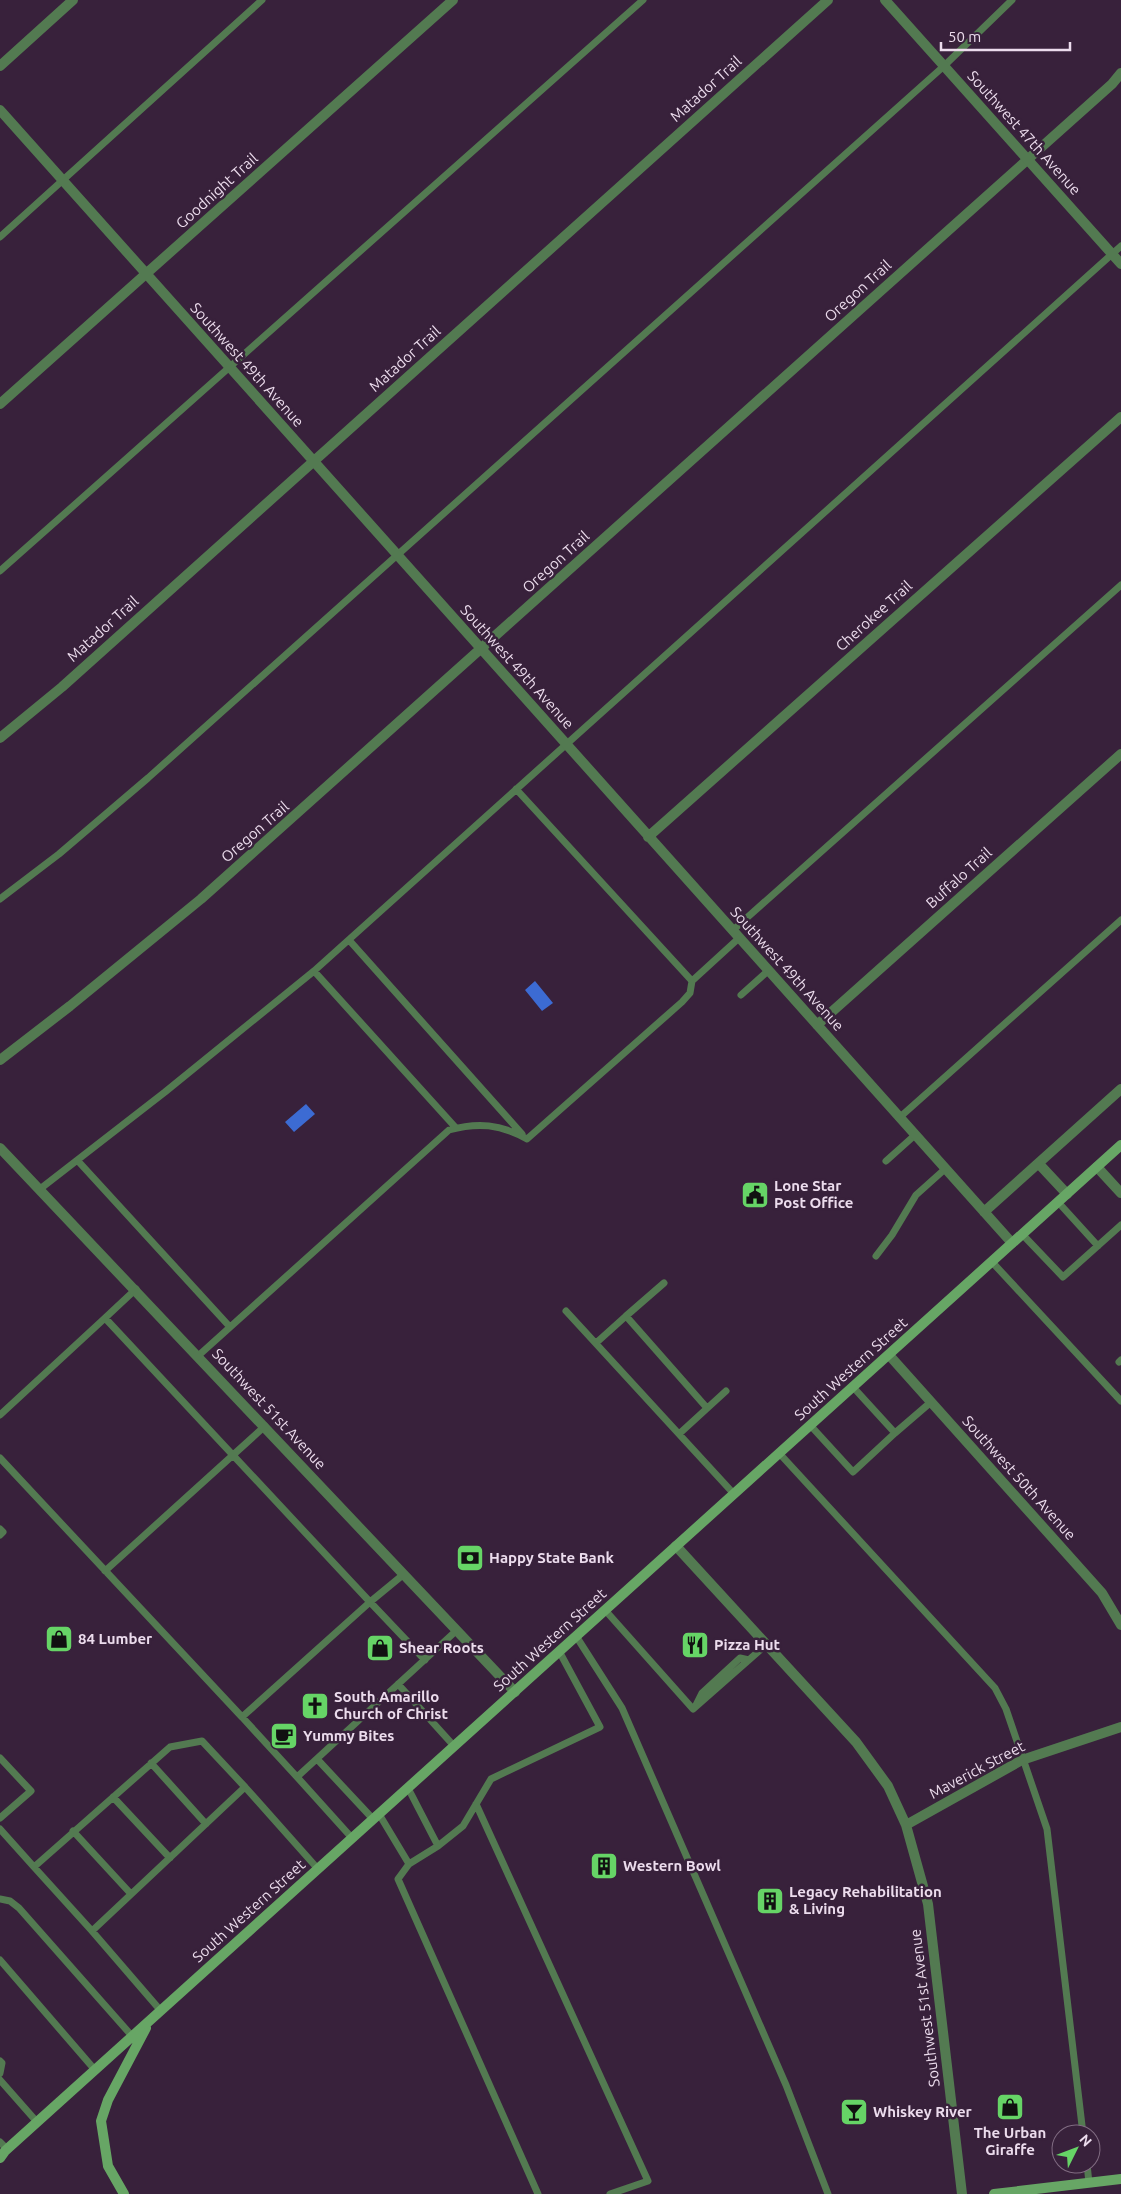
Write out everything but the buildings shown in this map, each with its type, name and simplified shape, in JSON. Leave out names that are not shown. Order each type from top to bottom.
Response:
[{"type":"main road","name":"South Western Street","points":[[2,2151],[95,2070],[1121,1144]]},
{"type":"main road","points":[[124,2194],[108,2166],[102,2121],[108,2100],[150,2020]]},
{"type":"main road","points":[[994,2194],[1121,2179]]},
{"type":"street","points":[[0,66],[74,0]]},
{"type":"street","name":"Goodnight Trail","points":[[0,404],[453,0]]},
{"type":"street","name":"Matador Trail","points":[[0,738],[62,687],[828,0]]},
{"type":"street","name":"Southwest 47th Avenue","points":[[885,0],[1121,264]]},
{"type":"street","name":"Oregon Trail","points":[[0,1060],[70,1006],[201,899],[1112,84],[1121,73]]},
{"type":"street","name":"Southwest 49th Avenue","points":[[0,110],[565,745],[1012,1243]]},
{"type":"street","name":"Cherokee Trail","points":[[648,837],[1121,417]]},
{"type":"street","name":"Buffalo Trail","points":[[816,1025],[1121,754]]},
{"type":"street","points":[[984,1212],[1121,1090]]},
{"type":"street","name":"Southwest 51st Avenue","points":[[0,1148],[136,1289],[515,1692]]},
{"type":"street","points":[[1039,1164],[1067,1194]]},
{"type":"street","points":[[1096,1167],[1121,1193]]},
{"type":"street","name":"Southwest 50th Avenue","points":[[889,1355],[1102,1593],[1121,1625]]},
{"type":"street","name":"Southwest 51st Avenue","points":[[676,1546],[856,1742],[888,1786],[906,1824],[928,1904],[962,2194]]},
{"type":"street","name":"Maverick Street","points":[[906,1824],[1022,1760],[1121,1727]]},
{"type":"lane","points":[[0,237],[262,0]]},
{"type":"lane","points":[[0,570],[642,0]]},
{"type":"lane","points":[[0,899],[59,854],[148,778],[944,66],[1012,0]]},
{"type":"lane","points":[[40,1189],[78,1161],[314,972],[516,788],[1121,246]]},
{"type":"lane","points":[[526,1139],[682,1002],[690,993],[692,981],[736,935],[1121,585]]},
{"type":"lane","points":[[516,788],[692,981]]},
{"type":"lane","points":[[899,1118],[1121,920]]},
{"type":"lane","points":[[349,940],[526,1139]]},
{"type":"lane","points":[[741,995],[768,971]]},
{"type":"lane","points":[[314,972],[456,1128]]},
{"type":"lane","points":[[198,1356],[449,1130],[469,1124],[494,1126],[510,1130],[526,1139]]},
{"type":"lane","points":[[886,1161],[915,1135]]},
{"type":"lane","points":[[78,1161],[230,1327]]},
{"type":"lane","points":[[876,1256],[892,1235],[916,1195],[945,1169]]},
{"type":"lane","points":[[1058,1202],[1098,1246]]},
{"type":"lane","points":[[1022,1234],[1063,1277],[1121,1225]]},
{"type":"lane","points":[[992,1262],[1121,1401]]},
{"type":"lane","points":[[596,1343],[664,1283]]},
{"type":"lane","points":[[0,1415],[136,1289]]},
{"type":"lane","points":[[566,1311],[734,1494]]},
{"type":"lane","points":[[626,1316],[707,1408]]},
{"type":"lane","points":[[106,1318],[424,1660]]},
{"type":"lane","points":[[853,1387],[895,1433]]},
{"type":"lane","points":[[678,1434],[726,1391]]},
{"type":"lane","points":[[810,1425],[853,1472],[931,1402]]},
{"type":"lane","points":[[105,1571],[265,1426]]},
{"type":"lane","points":[[779,1453],[995,1688],[1006,1709],[1047,1829],[1082,2124]]},
{"type":"lane","points":[[0,1458],[242,1717],[352,1838]]},
{"type":"lane","points":[[0,1530],[3,1532],[0,1535]]},
{"type":"lane","points":[[242,1717],[370,1602],[404,1574]]},
{"type":"lane","points":[[606,1610],[693,1709],[767,1644]]},
{"type":"lane","points":[[297,1777],[457,1630]]},
{"type":"lane","points":[[576,1636],[622,1708],[786,2086],[828,2194]]},
{"type":"lane","points":[[538,2194],[398,1879],[409,1864],[438,1846],[463,1826],[491,1779],[600,1727],[559,1652]]},
{"type":"lane","points":[[398,1684],[454,1746]]},
{"type":"lane","points":[[34,1868],[73,1831],[170,1747],[202,1740],[318,1869]]},
{"type":"lane","points":[[0,1758],[31,1791],[0,1818]]},
{"type":"lane","points":[[318,1759],[376,1816],[409,1864]]},
{"type":"lane","points":[[151,1763],[206,1824]]},
{"type":"lane","points":[[92,1931],[245,1788]]},
{"type":"lane","points":[[408,1788],[438,1846]]},
{"type":"lane","points":[[113,1797],[170,1858]]},
{"type":"lane","points":[[476,1804],[648,2181],[610,2194]]},
{"type":"lane","points":[[0,1829],[161,2010]]},
{"type":"lane","points":[[73,1831],[131,1894]]},
{"type":"lane","points":[[0,1900],[10,1901],[19,1908],[132,2036]]},
{"type":"lane","points":[[0,1960],[95,2070]]},
{"type":"lane","points":[[0,2061],[2,2063],[0,2073]]},
{"type":"lane","points":[[0,2080],[37,2122]]},
{"type":"lane","points":[[1088,2174],[1089,2183]]},
{"type":"water","points":[[535,981],[553,1003],[542,1011],[525,990]]},
{"type":"water","points":[[306,1104],[315,1114],[294,1132],[285,1122]]},
{"type":"place","name":"Lone Star Post Office","points":[[755,1195]]},
{"type":"place","name":"Happy State Bank","points":[[470,1558]]},
{"type":"place","name":"84 Lumber","points":[[59,1639]]},
{"type":"place","name":"Pizza Hut","points":[[695,1645]]},
{"type":"place","name":"Shear Roots","points":[[380,1648]]},
{"type":"place","name":"South Amarillo Church of Christ","points":[[315,1706]]},
{"type":"place","name":"Yummy Bites","points":[[284,1736]]},
{"type":"place","name":"Western Bowl","points":[[604,1866]]},
{"type":"place","name":"Legacy Rehabilitation & Living","points":[[770,1901]]},
{"type":"place","name":"The Urban Giraffe","points":[[1010,2107]]},
{"type":"place","name":"Whiskey River","points":[[854,2112]]}]
